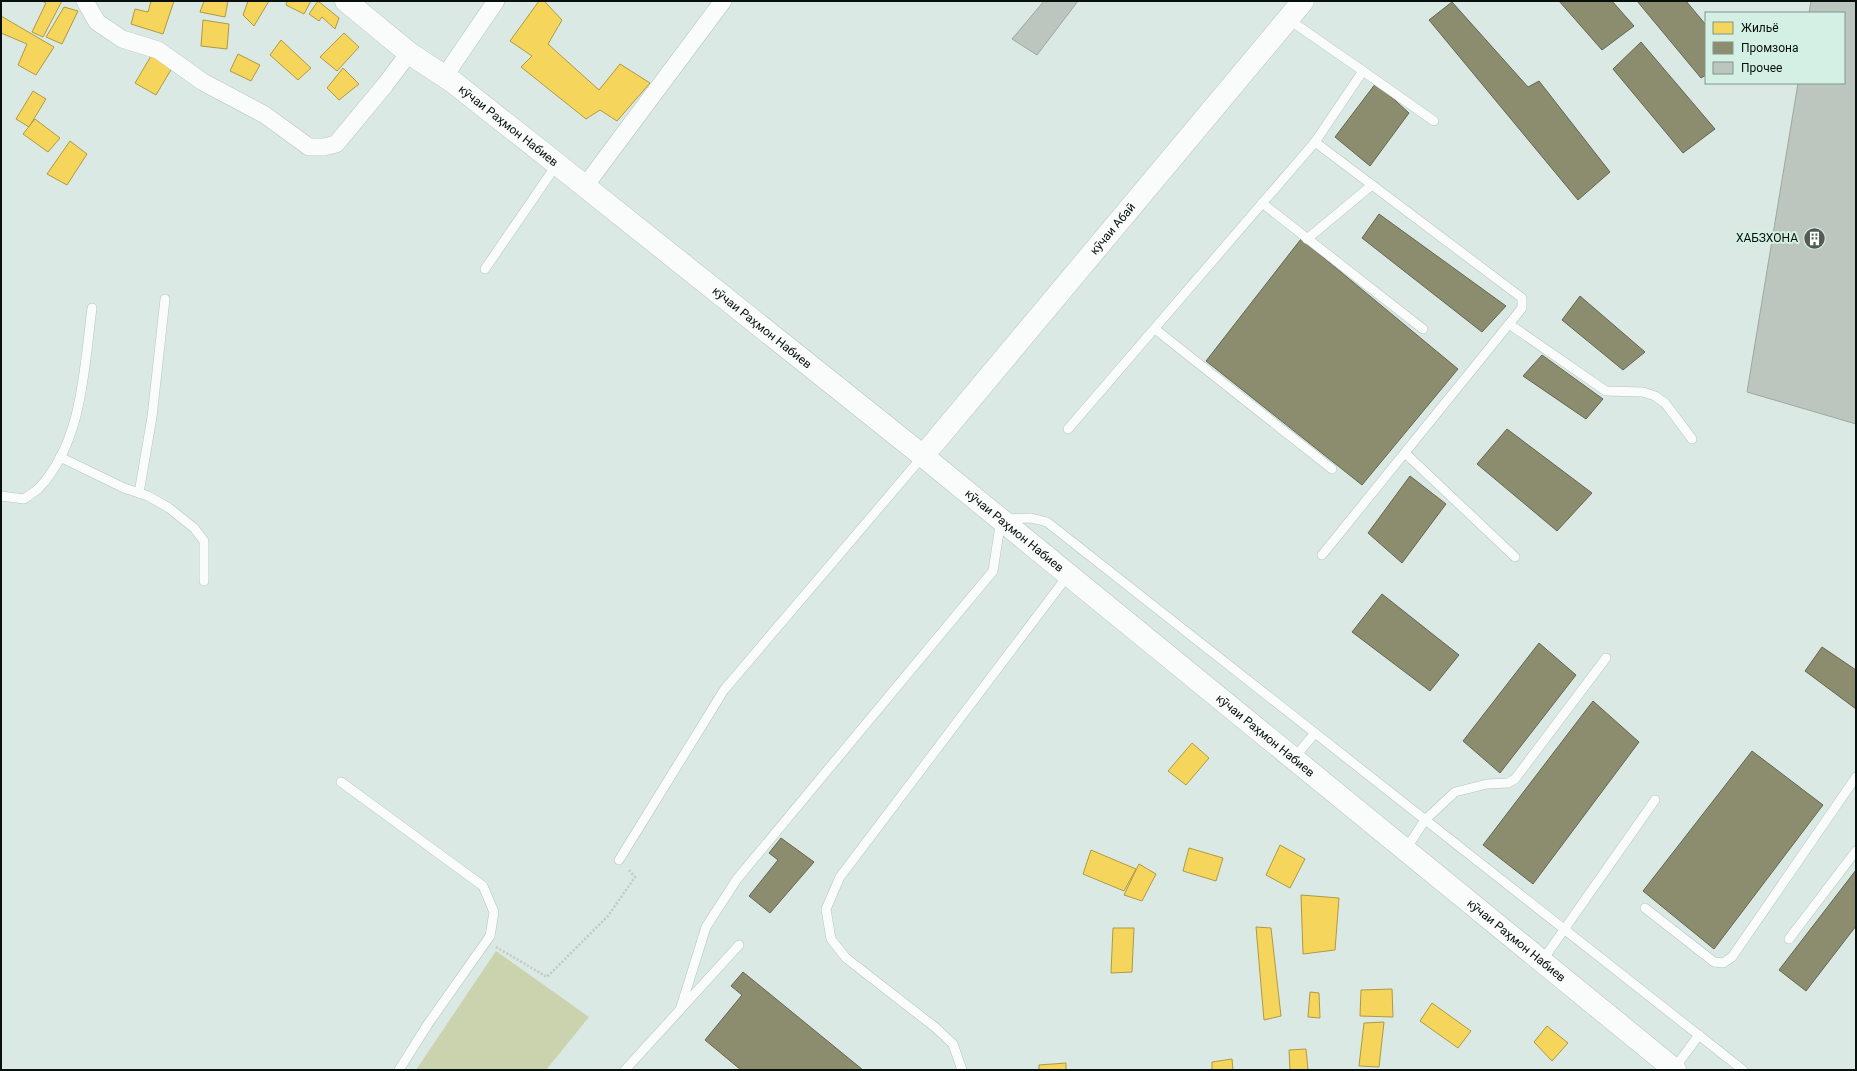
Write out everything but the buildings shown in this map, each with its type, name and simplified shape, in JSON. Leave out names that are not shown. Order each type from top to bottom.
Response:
[{"type":"main road","name":"кӯчаи Раҳмон Набиев","points":[[346,1],[409,53],[453,82],[558,164],[1001,518],[1675,1070]]},
{"type":"main road","name":"кӯчаи Абаӣ","points":[[923,456],[1303,1]]},
{"type":"street","points":[[85,1],[97,22],[122,39],[158,50],[203,82],[265,115],[309,146],[324,147],[336,144],[385,85],[409,53]]},
{"type":"street","points":[[444,77],[496,1]]},
{"type":"street","points":[[585,186],[723,1]]},
{"type":"lane","points":[[1288,19],[1434,121]]},
{"type":"lane","points":[[1068,429],[1315,142],[1363,71]]},
{"type":"lane","points":[[1315,142],[1522,298],[1522,308],[1322,555]]},
{"type":"lane","points":[[485,269],[558,164]]},
{"type":"lane","points":[[1307,238],[1372,185]]},
{"type":"lane","points":[[1262,203],[1423,329]]},
{"type":"lane","points":[[139,493],[152,417],[165,299]]},
{"type":"lane","points":[[1,496],[24,499],[39,489],[65,450],[80,398],[92,308]]},
{"type":"lane","points":[[1508,324],[1606,391],[1643,392],[1655,396],[1665,403],[1692,439]]},
{"type":"lane","points":[[1155,329],[1332,469]]},
{"type":"lane","points":[[1405,453],[1515,557]]},
{"type":"lane","points":[[619,860],[724,690],[923,456]]},
{"type":"lane","points":[[60,457],[124,488],[148,496],[169,508],[194,528],[204,541],[204,581]]},
{"type":"lane","points":[[680,1010],[706,927],[737,879],[993,572],[1001,518],[1031,518],[1047,522],[1743,1070]]},
{"type":"lane","points":[[962,1070],[953,1044],[936,1028],[846,958],[831,939],[826,909],[840,877],[1069,574]]},
{"type":"lane","points":[[1406,849],[1425,820],[1455,792],[1487,784],[1508,783],[1514,779],[1606,658]]},
{"type":"lane","points":[[1294,758],[1315,733]]},
{"type":"lane","points":[[1645,908],[1714,962],[1723,963],[1732,957],[1856,777]]},
{"type":"lane","points":[[341,782],[483,886],[494,912],[490,936],[428,1024],[399,1070]]},
{"type":"lane","points":[[1542,961],[1655,800]]},
{"type":"lane","points":[[1789,939],[1856,851]]},
{"type":"lane","points":[[625,1070],[740,945]]},
{"type":"lane","points":[[1675,1070],[1699,1035]]},
{"type":"path","points":[[486,941],[547,976],[608,916],[635,877],[619,860]]},
{"type":"green space","points":[[496,951],[589,1017],[546,1070],[416,1070]]},
{"type":"place","name":"ХАБЗХОНА","points":[[1814,238]]}]
